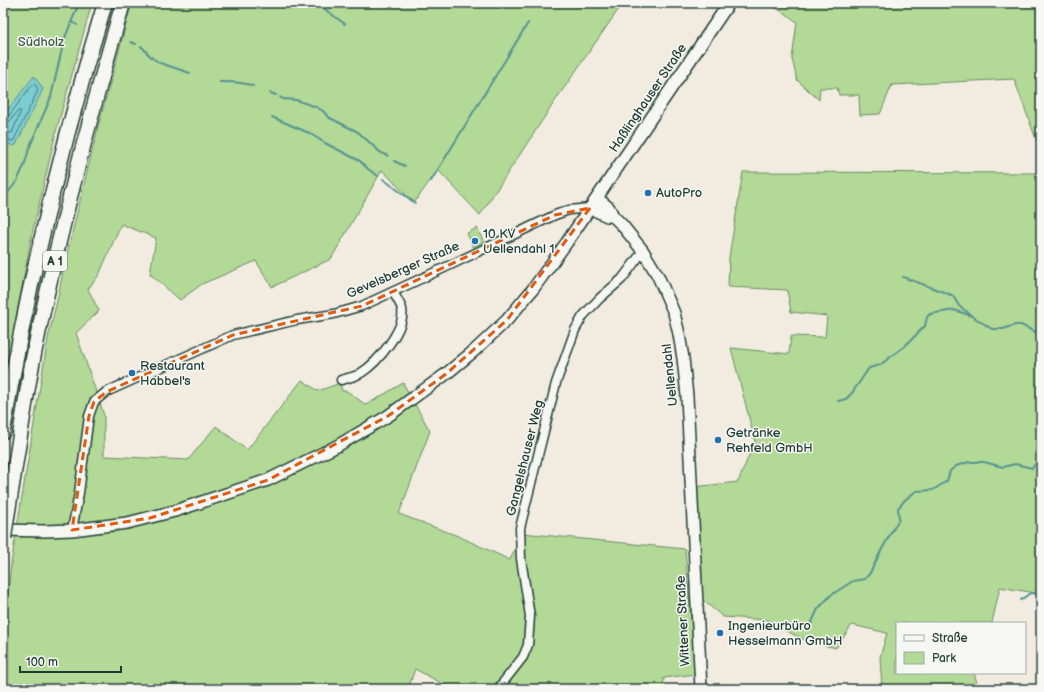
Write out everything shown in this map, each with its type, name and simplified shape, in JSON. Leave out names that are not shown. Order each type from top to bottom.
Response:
[{"type":"highway","name":"A 1","points":[[3,431],[23,327],[53,193],[86,65],[106,3]]},
{"type":"highway","name":"A 1","points":[[3,542],[4,526],[33,359],[71,190],[123,3]]},
{"type":"main road","name":"Haßlinghauser Straße","points":[[590,208],[729,3]]},
{"type":"main road","name":"Uellendahl","points":[[597,198],[609,208],[613,216],[643,250],[667,295],[680,334],[687,396],[694,551]]},
{"type":"main road","points":[[4,526],[44,531],[72,530],[127,523],[150,518],[268,480],[337,446],[388,416],[446,374],[474,351],[507,320],[533,289],[590,208]]},
{"type":"main road","name":"Uellendahl","points":[[590,208],[607,216],[613,216]]},
{"type":"main road","name":"Wittener Straße","points":[[694,551],[701,689]]},
{"type":"street","name":"Gevelsberger Straße","points":[[72,530],[80,486],[89,416],[94,402],[99,396],[233,335],[297,320],[334,314],[362,306],[555,215],[569,210],[590,208]]},
{"type":"street","name":"Gangelshauser Weg","points":[[498,689],[524,657],[528,645],[530,616],[521,559],[520,528],[556,383],[576,330],[583,316],[600,298],[622,279],[643,250]]},
{"type":"street","points":[[340,380],[360,374],[368,368],[378,359],[394,336],[400,323],[402,310],[393,292]]},
{"type":"highlighted area","points":[[590,208],[507,320],[446,374],[388,416],[268,480],[150,518],[72,530],[89,416],[94,402],[106,392],[233,335],[362,306],[555,215]]},
{"type":"green space","name":"Südholz","points":[[3,3],[92,3],[57,128],[32,234],[3,387]]},
{"type":"green space","points":[[132,3],[623,3],[557,98],[480,215],[438,170],[414,203],[382,170],[331,259],[272,287],[256,261],[202,284],[180,300],[150,274],[156,238],[121,224],[99,275],[88,289],[99,311],[76,333],[104,415],[104,456],[188,460],[216,426],[247,450],[302,380],[318,391],[340,383],[342,391],[347,391],[366,405],[403,383],[430,431],[399,514],[458,536],[510,560],[522,533],[685,549],[696,674],[664,678],[663,689],[452,689],[415,669],[408,689],[3,689],[3,641],[11,564],[48,338],[98,127]]},
{"type":"green space","points":[[851,3],[861,5],[880,3],[1041,3],[1041,594],[1000,587],[992,622],[896,622],[896,674],[974,674],[979,689],[882,689],[880,657],[887,633],[852,625],[836,648],[809,642],[780,628],[768,620],[723,617],[699,597],[693,487],[738,482],[755,441],[731,348],[789,354],[791,336],[825,337],[827,316],[791,312],[787,290],[728,287],[729,257],[743,172],[1039,173],[1040,150],[1014,79],[892,85],[880,114],[860,115],[859,95],[839,95],[837,88],[820,88],[819,100],[797,80],[792,59],[797,22],[769,4]]},
{"type":"green space","points":[[477,228],[484,242],[473,247],[467,233]]},
{"type":"water","points":[[34,76],[43,89],[16,145],[12,146],[3,140],[3,116]]},
{"type":"waterway","points":[[3,199],[17,181],[51,97],[64,40],[79,3]]},
{"type":"waterway","points":[[316,3],[345,24]]},
{"type":"waterway","points":[[72,22],[77,25]]},
{"type":"waterway","points":[[431,181],[528,23]]},
{"type":"waterway","points":[[131,42],[136,44]]},
{"type":"waterway","points":[[141,46],[152,58],[160,63],[190,73]]},
{"type":"waterway","points":[[220,82],[241,83],[253,86]]},
{"type":"waterway","points":[[270,93],[276,95]]},
{"type":"waterway","points":[[280,97],[283,99],[296,100],[316,107],[323,111],[328,117],[358,132],[380,152],[388,156]]},
{"type":"waterway","points":[[272,117],[309,133],[360,161],[378,176]]},
{"type":"waterway","points":[[394,161],[405,166]]},
{"type":"waterway","points":[[383,179],[415,203]]},
{"type":"waterway","points":[[903,277],[953,296],[959,306],[970,314]]},
{"type":"waterway","points":[[838,401],[846,399],[852,393],[869,368],[880,365],[906,345],[925,326],[927,317],[930,314],[954,310],[972,316],[992,329],[1003,329],[1015,325],[1021,325],[1035,332],[1041,328]]},
{"type":"waterway","points":[[811,624],[818,609],[831,595],[853,581],[865,579],[870,573],[899,519],[898,508],[916,491],[933,490],[947,481],[950,471],[956,466],[969,462],[984,462],[1003,467],[1015,464],[1032,468],[1041,458]]},
{"type":"waterway","points":[[1021,600],[1030,593],[1041,594]]},
{"type":"place","name":"AutoPro","points":[[648,193]]},
{"type":"place","name":"10 KV Uellendahl 1","points":[[475,241]]},
{"type":"place","name":"Restaurant Habbel's","points":[[132,373]]},
{"type":"place","name":"Getränke Rehfeld GmbH","points":[[718,440]]},
{"type":"place","name":"Ingenieurbüro Hesselmann GmbH","points":[[720,633]]}]
